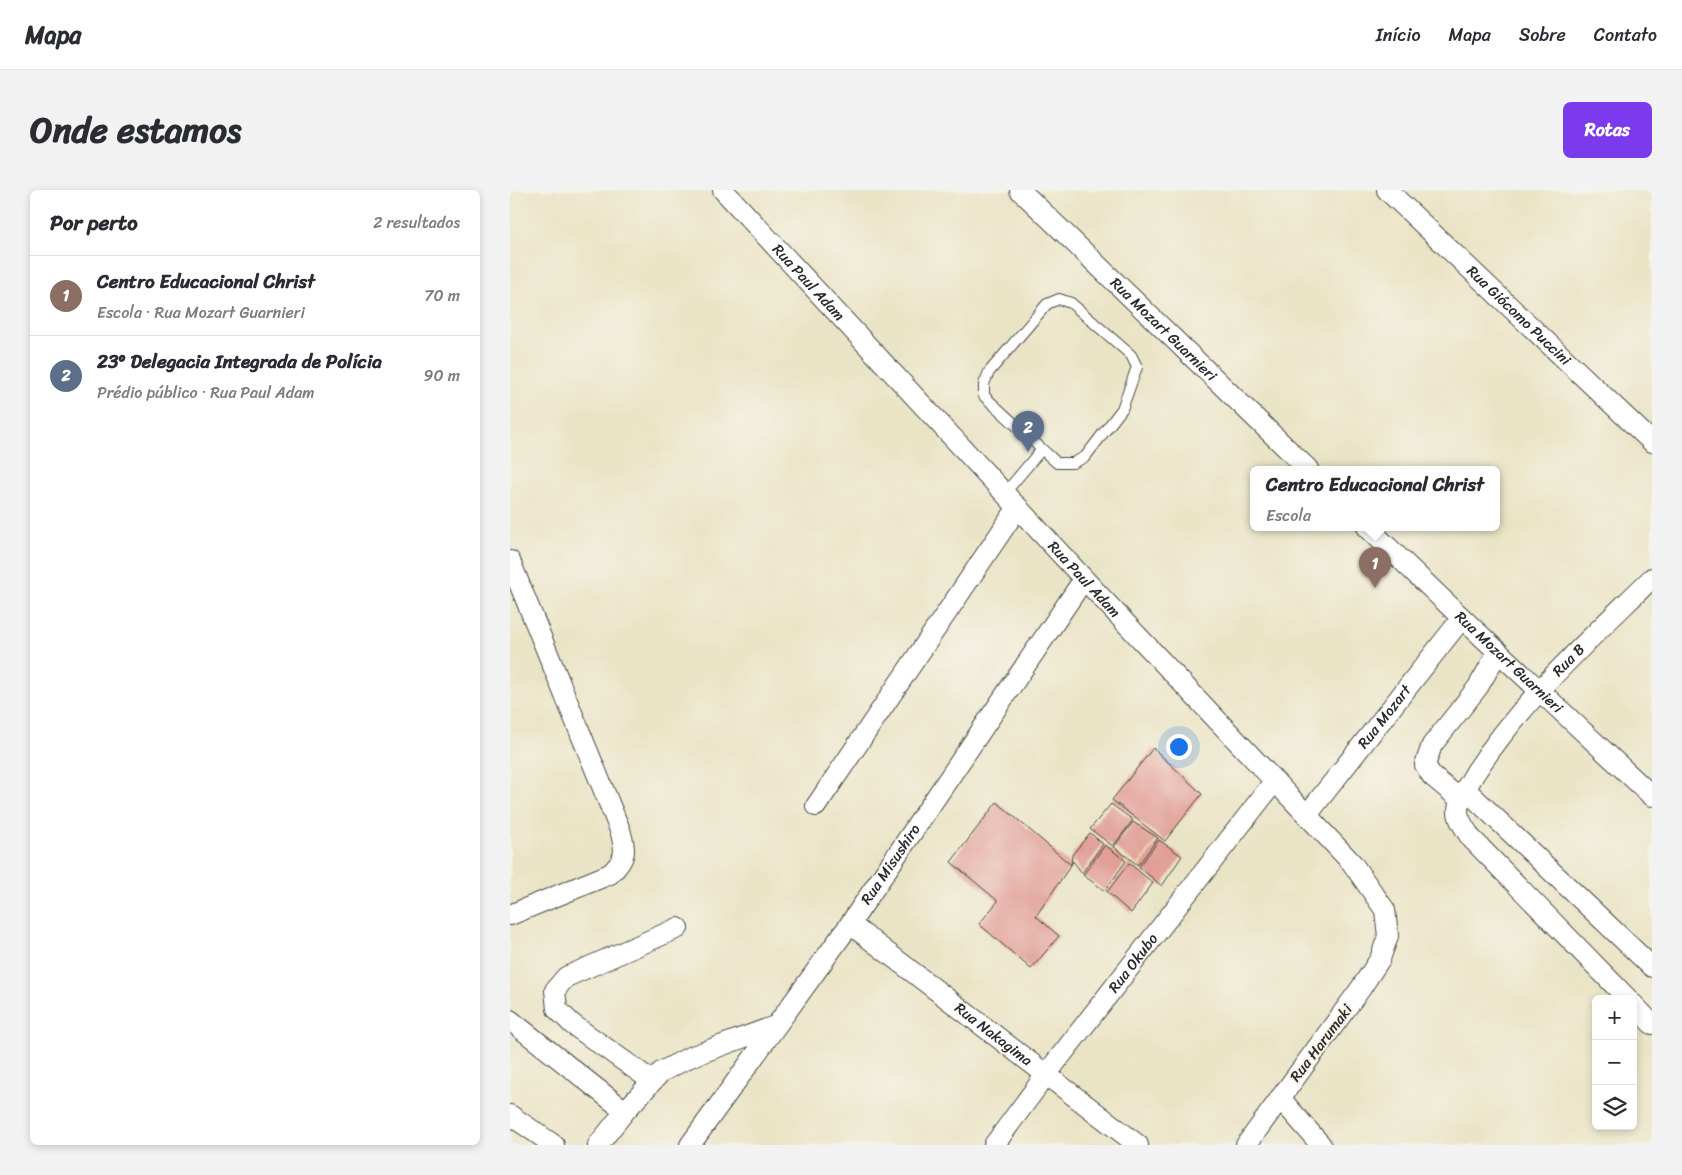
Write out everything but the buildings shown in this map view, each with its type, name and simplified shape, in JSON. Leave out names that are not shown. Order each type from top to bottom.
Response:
[{"type":"street","name":"Rua Paul Adam","points":[[723,190],[1084,579],[1352,863],[1385,910],[1388,936],[1380,960],[1362,988]]},
{"type":"street","name":"Rua Mozart Guarnieri","points":[[1020,190],[1305,466]]},
{"type":"street","name":"Rua Giócomo Puccini","points":[[1387,190],[1652,442]]},
{"type":"street","points":[[816,806],[1011,500]]},
{"type":"street","name":"Rua Mozart Guarnieri","points":[[1371,531],[1652,796]]},
{"type":"street","points":[[510,561],[620,830],[626,849],[621,864],[610,874],[510,915]]},
{"type":"street","name":"Rua B","points":[[1463,794],[1484,759],[1539,690],[1652,578]]},
{"type":"street","name":"Rua Misushiro","points":[[690,1145],[850,924],[1084,579]]},
{"type":"street","name":"Rua Mozart","points":[[1306,815],[1462,618]]},
{"type":"street","points":[[1498,652],[1478,687],[1432,745],[1425,765],[1432,776],[1463,794],[1652,967]]},
{"type":"street","name":"Rua Okubo","points":[[994,1145],[1274,782]]},
{"type":"street","points":[[1463,794],[1458,810],[1463,825],[1471,838],[1624,995]]},
{"type":"street","name":"Rua Nakagima","points":[[850,924],[1138,1145]]},
{"type":"street","points":[[652,1081],[572,1024],[557,1009],[555,990],[566,976],[678,928]]},
{"type":"street","name":"Rua Harumaki","points":[[1246,1145],[1362,988]]},
{"type":"street","points":[[1637,1008],[1652,1024]]},
{"type":"street","points":[[510,1020],[625,1111]]},
{"type":"street","points":[[598,1145],[625,1111],[661,1072],[690,1057],[775,1026]]},
{"type":"street","name":"Rua Harumaki","points":[[1280,1098],[1321,1145]]},
{"type":"street","points":[[510,1114],[554,1145]]},
{"type":"lane","points":[[1059,299],[1072,303],[1131,355],[1137,367],[1122,409],[1085,457],[1073,463],[1057,463],[1041,450],[984,396],[984,384],[989,372],[1047,304],[1059,299]]},
{"type":"lane","points":[[1011,500],[1041,450]]},
{"type":"place","name":"23º Delegacia Integrada de Polícia","points":[[1028,452]]},
{"type":"place","name":"Centro Educacional Christ","points":[[1375,588]]}]
